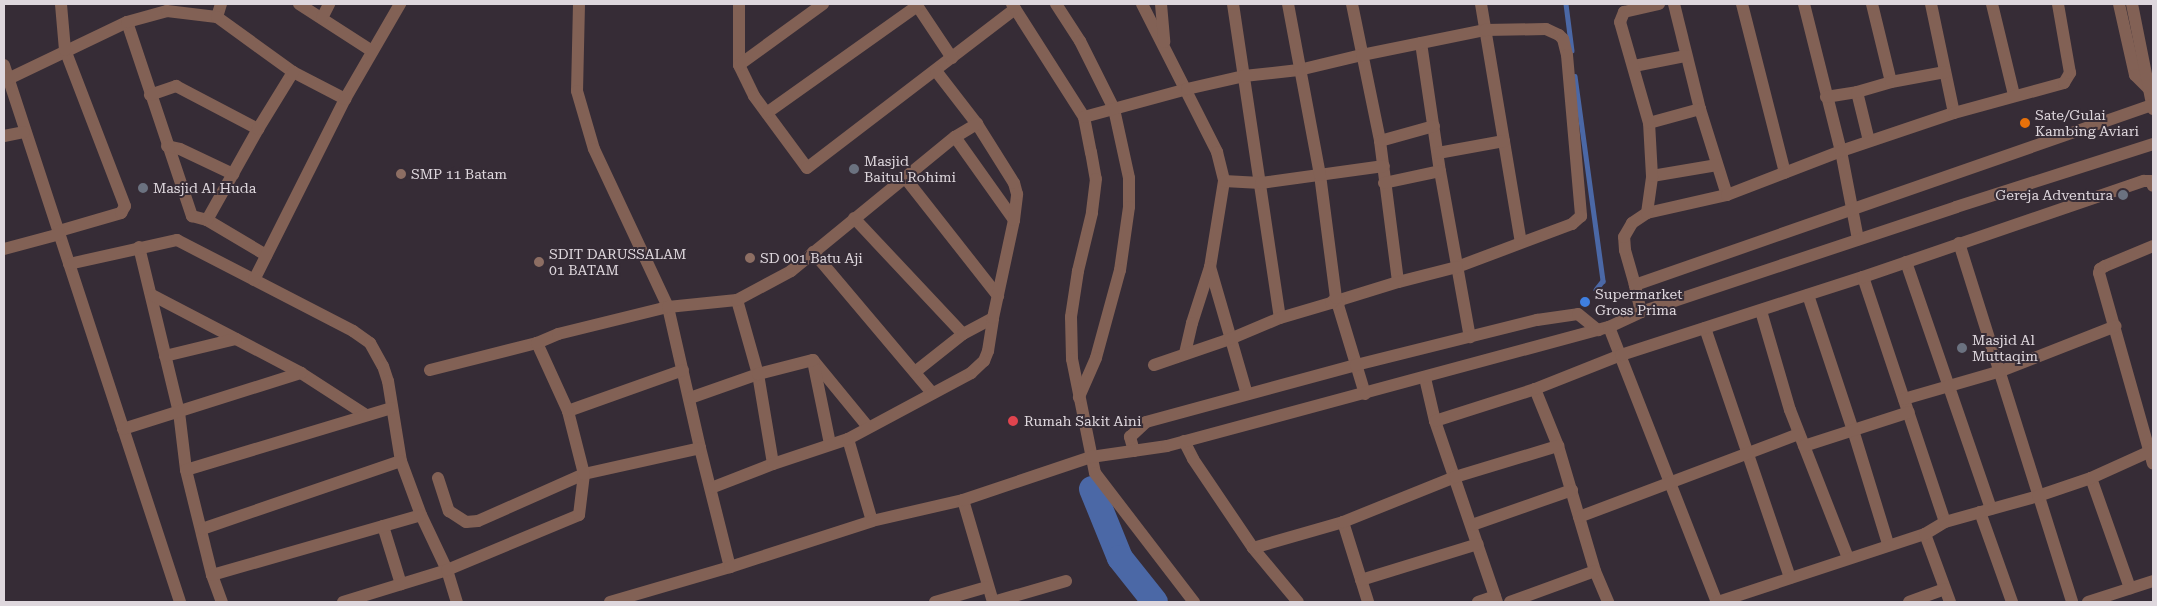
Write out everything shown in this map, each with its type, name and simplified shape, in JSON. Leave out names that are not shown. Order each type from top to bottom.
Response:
[{"type":"street","points":[[4,249],[121,213],[125,206],[65,50],[61,4]]},
{"type":"street","points":[[218,17],[221,4]]},
{"type":"street","points":[[299,4],[372,51]]},
{"type":"street","points":[[322,18],[329,4]]},
{"type":"street","points":[[254,280],[345,99],[400,4]]},
{"type":"street","points":[[579,4],[577,92],[594,148],[668,307],[700,448],[730,567]]},
{"type":"street","points":[[739,4],[739,65],[754,96],[768,112],[807,168],[936,71],[1014,6],[1084,117],[1096,179],[1092,213],[1078,271],[1071,317],[1072,359],[1095,474],[1194,602]]},
{"type":"street","points":[[739,65],[823,4]]},
{"type":"street","points":[[1056,4],[1080,41],[1114,109],[1130,178],[1129,207],[1120,270],[1096,358],[1080,397]]},
{"type":"street","points":[[1142,4],[1187,89],[1217,152],[1224,181],[1210,267],[1192,323],[1185,353]]},
{"type":"street","points":[[1161,4],[1164,47]]},
{"type":"street","points":[[1233,4],[1280,318]]},
{"type":"street","points":[[1154,365],[1230,339],[1280,318],[1331,303],[1336,298],[1320,175],[1288,4]]},
{"type":"street","points":[[1352,4],[1384,166],[1384,183],[1398,282]]},
{"type":"street","points":[[1481,4],[1521,242]]},
{"type":"street","points":[[1647,213],[1652,176],[1649,123],[1620,22],[1621,15],[1630,9],[1659,4]]},
{"type":"street","points":[[1674,4],[1700,109],[1727,196]]},
{"type":"street","points":[[1742,4],[1785,174]]},
{"type":"street","points":[[1804,4],[1841,151],[1858,239]]},
{"type":"street","points":[[1872,4],[1891,82]]},
{"type":"street","points":[[1931,4],[1954,113]]},
{"type":"street","points":[[1992,4],[2014,96]]},
{"type":"street","points":[[1641,312],[1625,250],[1624,237],[1632,223],[1647,213],[1727,196],[1841,151],[1954,113],[2064,83],[2070,73],[2058,4]]},
{"type":"street","points":[[2119,4],[2135,75],[2148,88]]},
{"type":"street","points":[[1635,285],[1851,209],[2153,107],[2148,88],[2148,53],[2132,4]]},
{"type":"street","points":[[768,112],[916,5],[952,58]]},
{"type":"street","points":[[8,78],[127,22],[167,7],[218,17],[293,72],[345,99]]},
{"type":"street","points":[[127,22],[192,216],[207,220],[266,255]]},
{"type":"street","points":[[1084,117],[1187,89],[1244,76],[1299,70],[1485,30],[1546,29],[1563,39],[1567,55],[1581,216],[1572,224],[1457,267],[1345,297],[1339,302],[1365,394]]},
{"type":"street","points":[[1421,43],[1440,171],[1470,337]]},
{"type":"street","points":[[1634,66],[1686,56]]},
{"type":"street","points":[[4,65],[24,132],[59,232],[180,602]]},
{"type":"street","points":[[711,488],[773,464],[848,439],[979,368],[988,351],[993,318],[1017,205],[1014,183],[977,124],[936,71]]},
{"type":"street","points":[[207,220],[258,129],[293,72]]},
{"type":"street","points":[[1826,97],[1945,72]]},
{"type":"street","points":[[150,95],[176,86],[258,129]]},
{"type":"street","points":[[1857,92],[1870,141]]},
{"type":"street","points":[[1649,123],[1700,109]]},
{"type":"street","points":[[430,370],[537,343],[558,334],[668,307],[737,300],[791,272],[812,252],[906,179],[955,137],[977,124]]},
{"type":"street","points":[[1380,142],[1434,126]]},
{"type":"street","points":[[4,136],[24,132]]},
{"type":"street","points":[[955,137],[1014,220]]},
{"type":"street","points":[[1438,153],[1504,141]]},
{"type":"street","points":[[610,602],[730,567],[872,521],[963,500],[1091,457],[1184,441],[1425,378],[1603,328],[1641,312],[1858,239],[2153,144]]},
{"type":"street","points":[[167,146],[180,149],[233,174]]},
{"type":"street","points":[[1652,176],[1718,165]]},
{"type":"street","points":[[1224,181],[1261,182],[1384,166]]},
{"type":"street","points":[[1384,183],[1440,171]]},
{"type":"street","points":[[906,179],[998,296]]},
{"type":"street","points":[[1434,421],[1535,389],[1620,355],[1864,277],[2144,181],[2151,181],[2153,186]]},
{"type":"street","points":[[854,218],[964,334]]},
{"type":"street","points":[[69,264],[177,240],[353,331],[370,343],[386,374],[401,461],[422,515],[447,570],[457,602]]},
{"type":"street","points":[[1959,243],[1980,314],[2001,371],[2072,602]]},
{"type":"street","points":[[1134,451],[1130,436],[1146,422],[1356,365],[1537,320],[1578,314],[1603,328],[1620,355],[1718,602],[1888,544],[1924,534],[1945,522],[2038,496],[2152,455],[2100,269],[2153,246]]},
{"type":"street","points":[[139,247],[152,295],[165,356],[186,470],[212,575],[222,602]]},
{"type":"street","points":[[812,252],[932,393]]},
{"type":"street","points":[[1906,262],[1949,386],[2012,602]]},
{"type":"street","points":[[1210,267],[1246,394]]},
{"type":"street","points":[[1864,277],[1945,522]]},
{"type":"street","points":[[152,295],[301,373],[366,415]]},
{"type":"street","points":[[1808,295],[1853,430],[1888,544]]},
{"type":"street","points":[[737,300],[758,374],[773,464]]},
{"type":"street","points":[[1761,311],[1799,434],[1848,558]]},
{"type":"street","points":[[915,372],[964,334],[993,318]]},
{"type":"street","points":[[1904,399],[2001,371],[2116,326]]},
{"type":"street","points":[[1705,328],[1790,578]]},
{"type":"street","points":[[165,356],[236,339]]},
{"type":"street","points":[[343,602],[447,570],[579,515],[584,474],[568,411],[537,343]]},
{"type":"street","points":[[690,398],[758,374],[813,360]]},
{"type":"street","points":[[813,360],[868,427]]},
{"type":"street","points":[[813,360],[830,444]]},
{"type":"street","points":[[568,411],[683,370]]},
{"type":"street","points":[[123,429],[301,373]]},
{"type":"street","points":[[1425,378],[1434,421],[1472,525],[1496,599],[1478,602]]},
{"type":"street","points":[[1535,389],[1558,446],[1595,571],[1608,602]]},
{"type":"street","points":[[186,470],[391,408]]},
{"type":"street","points":[[1804,446],[1909,412]]},
{"type":"street","points":[[1579,517],[1799,434]]},
{"type":"street","points":[[848,439],[872,521]]},
{"type":"street","points":[[1184,441],[1193,459],[1253,548],[1298,602]]},
{"type":"street","points":[[1253,548],[1343,522],[1455,477],[1558,446]]},
{"type":"street","points":[[438,478],[449,511],[466,522],[478,521],[584,474],[700,448]]},
{"type":"street","points":[[202,529],[401,461]]},
{"type":"street","points":[[2090,478],[2130,588]]},
{"type":"street","points":[[1472,525],[1572,490]]},
{"type":"street","points":[[963,500],[993,602],[1066,581]]},
{"type":"street","points":[[212,575],[422,515]]},
{"type":"street","points":[[1343,522],[1368,602]]},
{"type":"street","points":[[383,526],[402,584]]},
{"type":"street","points":[[1924,534],[1950,602]]},
{"type":"street","points":[[1361,580],[1478,544]]},
{"type":"street","points":[[1510,602],[1595,571]]},
{"type":"street","points":[[2088,602],[2153,581]]},
{"type":"street","points":[[935,602],[987,586]]},
{"type":"street","points":[[1909,602],[1945,589]]},
{"type":"waterway","points":[[1566,4],[1572,51]]},
{"type":"waterway","points":[[1575,76],[1603,281],[1596,290]]},
{"type":"waterway","points":[[1092,489],[1120,558],[1155,602]]},
{"type":"place","name":"Sate/Gulai Kambing Aviari","points":[[2025,123]]},
{"type":"place","name":"Masjid Baitul Rohimi","points":[[854,169]]},
{"type":"place","name":"SMP 11 Batam","points":[[401,174]]},
{"type":"place","name":"Masjid Al Huda","points":[[143,188]]},
{"type":"place","name":"Gereja Adventura","points":[[2123,195]]},
{"type":"place","name":"SD 001 Batu Aji","points":[[750,258]]},
{"type":"place","name":"SDIT DARUSSALAM 01 BATAM","points":[[539,262]]},
{"type":"place","name":"Supermarket Gross Prima","points":[[1585,302]]},
{"type":"place","name":"Masjid Al Muttaqim","points":[[1962,348]]},
{"type":"place","name":"Rumah Sakit Aini","points":[[1013,421]]}]
